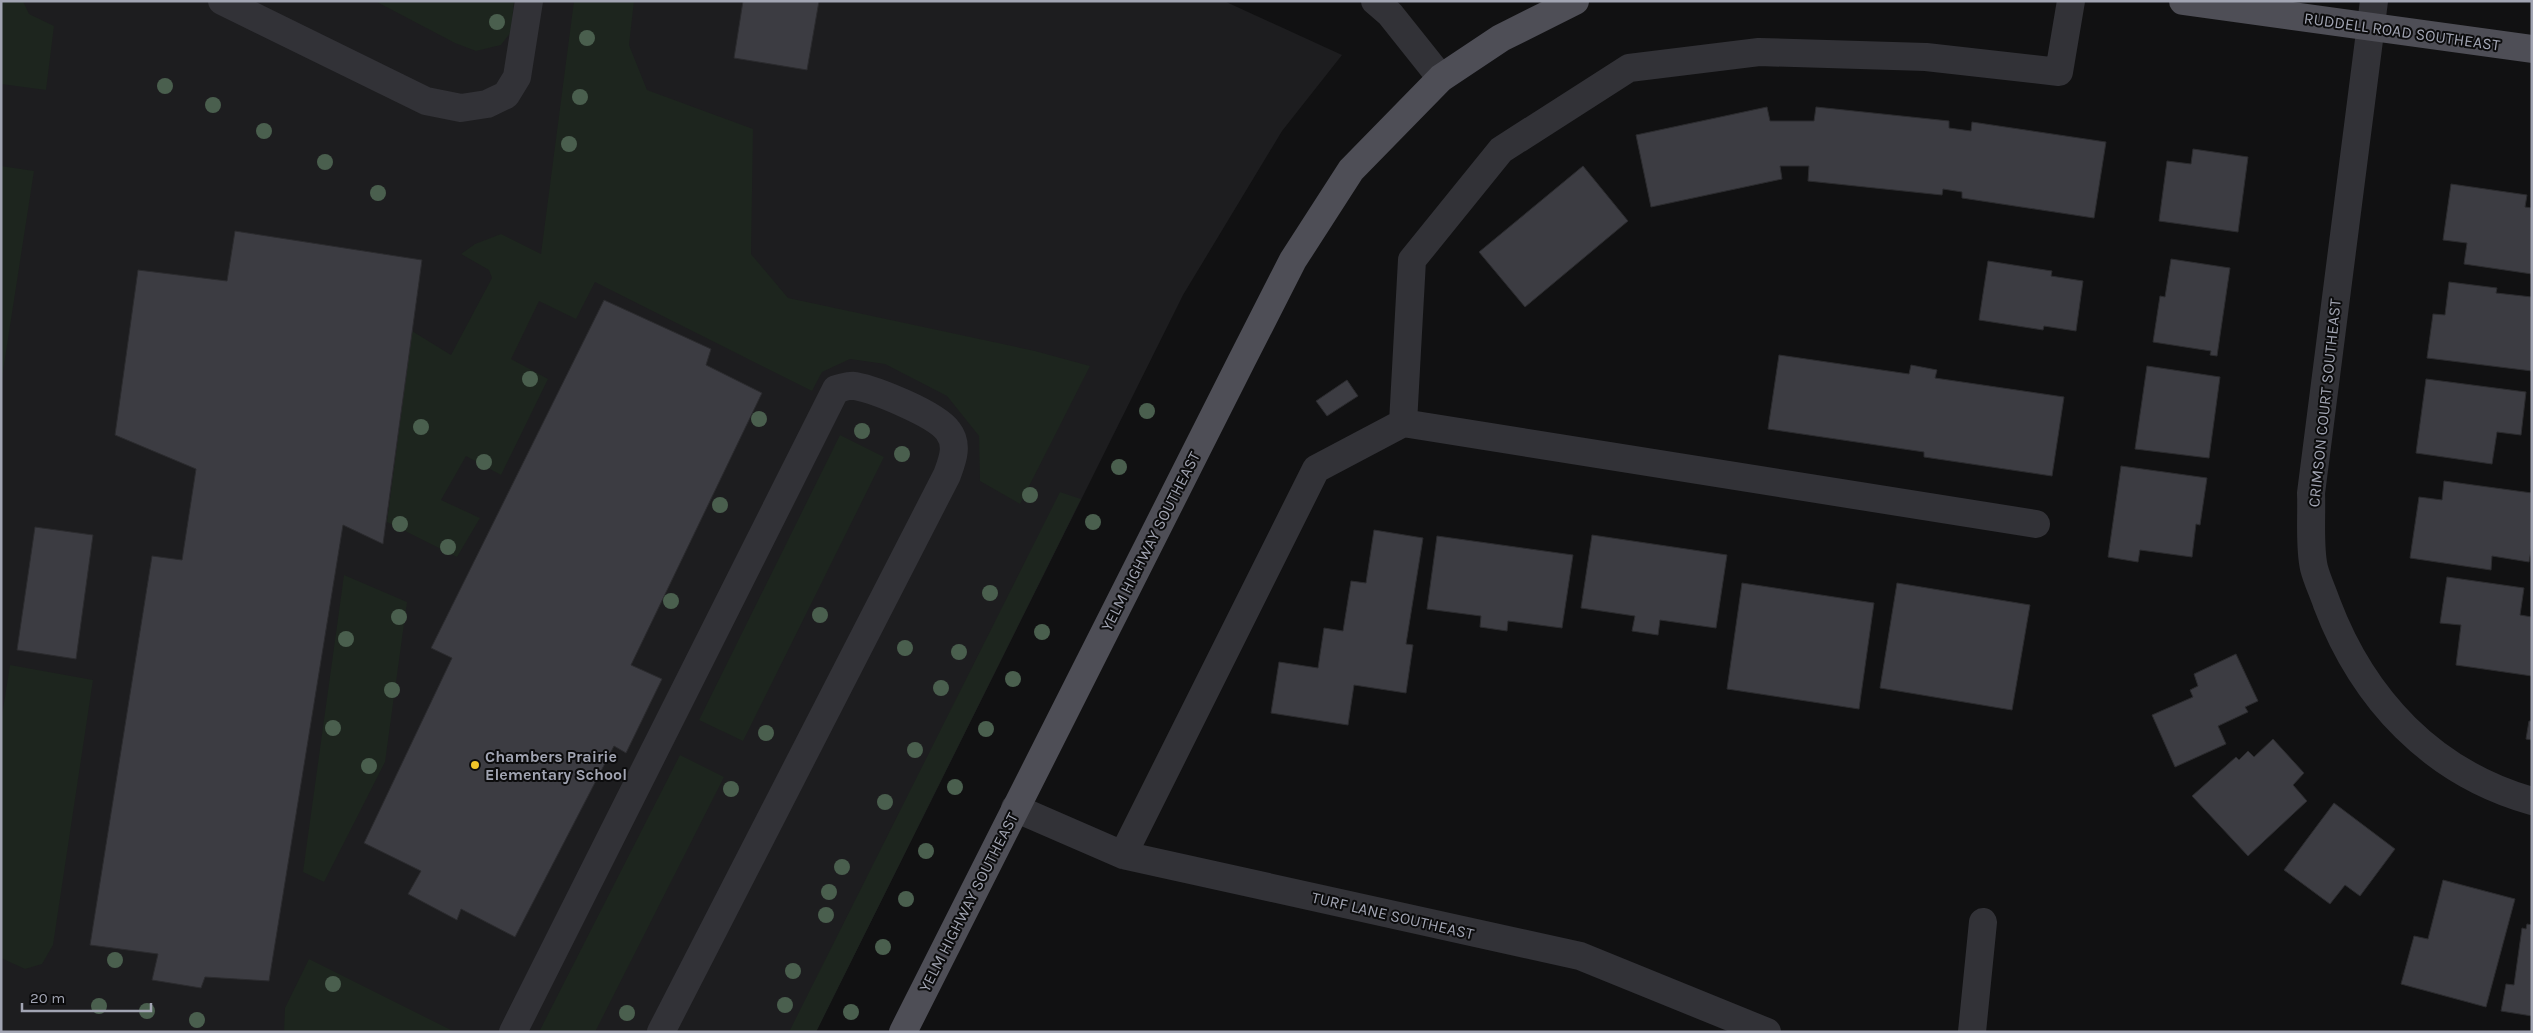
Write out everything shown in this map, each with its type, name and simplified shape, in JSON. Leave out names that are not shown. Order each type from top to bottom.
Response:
[{"type":"main road","points":[[1441,78],[1501,38],[1576,1]]},
{"type":"main road","name":"RUDDELL ROAD SOUTHEAST","points":[[2182,1],[2372,13],[2532,49]]},
{"type":"main road","name":"YELM HIGHWAY SOUTHEAST","points":[[903,1032],[1293,260],[1351,170],[1441,78]]},
{"type":"street","points":[[222,1],[426,101],[461,108],[487,104],[506,95],[517,77],[529,1]]},
{"type":"street","points":[[1375,1],[1390,14],[1441,78]]},
{"type":"street","points":[[1403,423],[1412,260],[1501,150],[1630,68],[1759,52],[1926,57],[2059,72],[2072,1]]},
{"type":"street","name":"CRIMSON COURT SOUTHEAST","points":[[2372,13],[2310,493],[2314,568],[2340,637],[2366,684],[2417,741],[2466,773],[2511,795],[2532,801]]},
{"type":"street","points":[[513,1032],[836,389],[853,386],[890,397],[927,415],[949,431],[955,453],[947,475],[661,1032]]},
{"type":"street","points":[[1123,855],[1316,468],[1403,423],[2036,524]]},
{"type":"street","name":"TURF LANE SOUTHEAST","points":[[1015,808],[1123,855],[1580,956],[1767,1032]]},
{"type":"street","points":[[1972,1032],[1983,922]]},
{"type":"shaded area","name":"Chambers Prairie Elementary School","points":[[1,1],[1224,1],[1342,55],[1282,131],[1183,295],[816,1032],[1,1032]]},
{"type":"shaded area","points":[[1,1],[23,1],[29,14],[54,26],[46,90],[1,84]]},
{"type":"shaded area","points":[[375,1],[514,1],[511,32],[501,45],[476,51],[455,43]]},
{"type":"shaded area","points":[[574,1],[634,1],[629,45],[647,90],[753,129],[751,254],[788,298],[1035,351],[1090,366],[1020,504],[980,481],[979,436],[947,396],[885,364],[850,359],[822,372],[812,391],[595,282],[576,319],[539,301],[511,359],[548,379],[501,475],[466,456],[441,500],[480,518],[457,557],[387,522],[412,331],[451,355],[492,278],[489,270],[461,254],[475,244],[501,234],[541,254]]},
{"type":"shaded area","points":[[1,166],[34,171],[1,384]]},
{"type":"shaded area","points":[[840,435],[884,457],[743,741],[699,720]]},
{"type":"shaded area","points":[[1060,492],[1081,499],[816,1032],[789,1032]]},
{"type":"shaded area","points":[[344,575],[407,602],[385,762],[324,882],[303,872]]},
{"type":"shaded area","points":[[10,665],[93,680],[53,945],[42,964],[25,969],[1,958],[1,722]]},
{"type":"shaded area","points":[[680,755],[724,777],[595,1032],[539,1032]]},
{"type":"shaded area","points":[[309,959],[455,1032],[284,1032],[285,1008]]},
{"type":"building","points":[[743,1],[819,1],[807,70],[734,58]]},
{"type":"building","points":[[1767,107],[1770,121],[1814,121],[1816,107],[1949,121],[1949,128],[1971,131],[1972,122],[2106,142],[2094,218],[1962,198],[1962,192],[1943,189],[1942,195],[1808,181],[1809,166],[1780,166],[1782,179],[1651,207],[1636,135]]},
{"type":"building","points":[[2193,149],[2248,157],[2238,232],[2159,221],[2167,161],[2191,164]]},
{"type":"building","points":[[1583,166],[1628,221],[1525,307],[1479,252]]},
{"type":"building","points":[[2451,184],[2527,195],[2525,207],[2532,208],[2532,274],[2464,264],[2467,243],[2443,240]]},
{"type":"building","points":[[235,231],[422,260],[383,544],[343,525],[269,981],[205,977],[201,988],[152,980],[158,954],[90,945],[152,556],[182,560],[196,469],[115,435],[138,270],[227,281]]},
{"type":"building","points":[[2171,259],[2230,268],[2217,356],[2210,355],[2211,351],[2153,342],[2160,296],[2165,297]]},
{"type":"building","points":[[1988,261],[2052,271],[2051,276],[2083,281],[2076,331],[2044,326],[2043,330],[1979,320]]},
{"type":"building","points":[[2449,282],[2497,288],[2496,293],[2532,297],[2532,371],[2427,358],[2433,314],[2445,315]]},
{"type":"building","points":[[604,300],[711,349],[706,365],[762,393],[631,665],[662,679],[626,753],[614,746],[515,937],[461,909],[457,920],[408,894],[421,871],[364,843],[452,658],[431,648]]},
{"type":"building","points":[[1779,355],[1909,374],[1911,365],[1937,370],[1935,378],[2064,397],[2052,476],[1924,457],[1924,452],[1768,429]]},
{"type":"building","points":[[2147,366],[2220,377],[2209,458],[2135,449]]},
{"type":"building","points":[[2426,379],[2526,392],[2521,435],[2497,432],[2492,464],[2416,453]]},
{"type":"building","points":[[1347,380],[1358,396],[1327,416],[1316,401]]},
{"type":"building","points":[[2121,466],[2207,478],[2200,525],[2196,524],[2192,557],[2140,550],[2138,562],[2108,557]]},
{"type":"building","points":[[2444,481],[2532,493],[2532,545],[2529,562],[2492,556],[2491,570],[2410,558],[2419,497],[2442,500]]},
{"type":"building","points":[[35,527],[93,535],[76,659],[17,650]]},
{"type":"building","points":[[1374,530],[1423,538],[1406,644],[1413,645],[1406,693],[1354,685],[1348,725],[1271,713],[1279,662],[1318,668],[1324,628],[1343,631],[1351,581],[1366,583]]},
{"type":"building","points":[[1592,535],[1727,555],[1716,628],[1660,620],[1658,635],[1632,631],[1635,616],[1581,608]]},
{"type":"building","points":[[1437,536],[1573,555],[1562,628],[1508,621],[1507,631],[1480,627],[1481,616],[1427,609]]},
{"type":"building","points":[[2447,577],[2524,588],[2520,615],[2532,617],[2532,676],[2456,665],[2461,625],[2440,623]]},
{"type":"building","points":[[1742,583],[1874,603],[1859,709],[1727,689]]},
{"type":"building","points":[[1897,583],[2030,605],[2012,710],[1880,688]]},
{"type":"building","points":[[2236,654],[2258,701],[2245,707],[2248,712],[2218,726],[2226,744],[2175,767],[2152,715],[2193,697],[2190,690],[2198,686],[2194,674]]},
{"type":"building","points":[[2529,721],[2532,721],[2532,740],[2526,739]]},
{"type":"building","points":[[2273,739],[2304,773],[2293,785],[2307,801],[2248,856],[2192,796],[2236,757],[2239,760],[2248,751],[2254,757]]},
{"type":"building","points":[[2334,803],[2395,849],[2360,896],[2345,885],[2330,904],[2284,870]]},
{"type":"building","points":[[2443,880],[2515,899],[2486,1007],[2401,984],[2414,936],[2428,939]]},
{"type":"building","points":[[2527,924],[2532,925],[2532,1016],[2501,1011],[2506,984],[2514,985],[2522,928],[2526,929]]},
{"type":"place","name":"Chambers Prairie Elementary School","points":[[475,765]]}]
